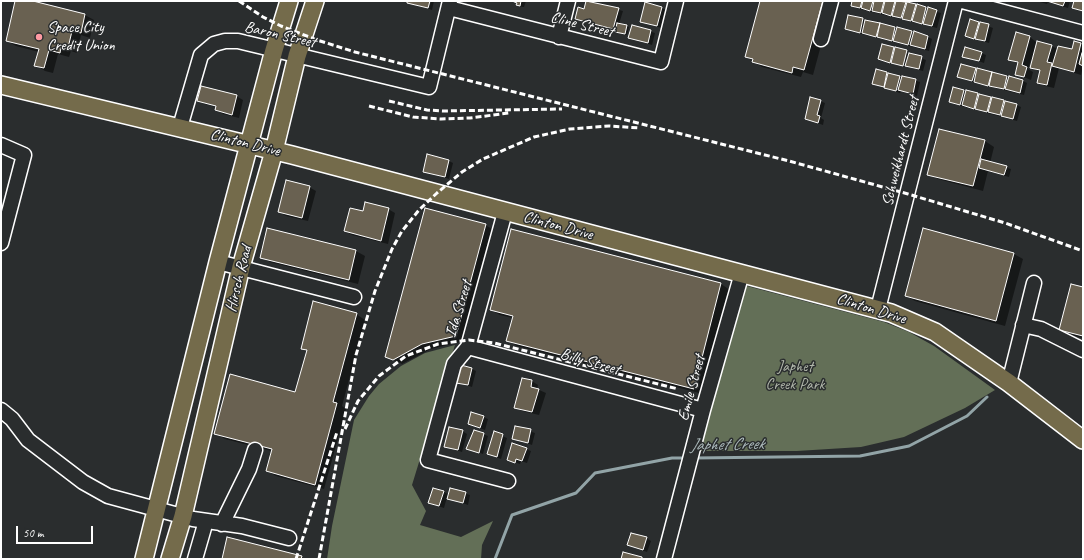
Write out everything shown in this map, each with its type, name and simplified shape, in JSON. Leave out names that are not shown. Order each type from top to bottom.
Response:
[{"type":"main road","name":"Hirsch Road","points":[[144,559],[218,262],[274,50],[289,1]]},
{"type":"main road","name":"Hirsch Road","points":[[170,559],[183,516],[240,268],[274,150],[297,56],[315,1]]},
{"type":"main road","name":"Clinton Drive","points":[[1,85],[274,150],[878,309],[908,319],[935,332],[1081,435]]},
{"type":"street","points":[[559,37],[568,1]]},
{"type":"street","name":"Cline Street","points":[[449,5],[559,37],[660,62],[676,1]]},
{"type":"street","points":[[821,39],[831,1]]},
{"type":"street","name":"Schweikhardt Street","points":[[878,309],[956,1]]},
{"type":"street","points":[[962,1],[1083,33]]},
{"type":"street","name":"Baron Street","points":[[180,127],[201,55],[207,48],[225,41],[238,41],[429,86],[449,5]]},
{"type":"street","points":[[1,145],[24,155],[2,240]]},
{"type":"street","name":"Ida Street","points":[[505,212],[468,347],[454,364],[428,460],[508,481]]},
{"type":"street","points":[[218,262],[354,297]]},
{"type":"street","name":"Emile Street","points":[[664,559],[702,415],[742,273]]},
{"type":"street","points":[[1009,383],[1034,283]]},
{"type":"street","points":[[1023,325],[1041,330],[1083,350]]},
{"type":"street","name":"Billy Street","points":[[468,347],[702,415]]},
{"type":"street","points":[[1,410],[12,419],[28,440],[83,482],[108,496],[183,516],[222,524],[242,526],[289,538]]},
{"type":"street","points":[[222,524],[249,469],[254,450]]},
{"type":"street","points":[[195,559],[206,521]]},
{"type":"green space","name":"Japhet Creek Park","points":[[743,285],[884,322],[909,332],[934,346],[995,390],[965,408],[904,437],[861,447],[797,451],[700,451]]},
{"type":"green space","points":[[455,345],[412,485],[426,511],[420,525],[461,537],[493,521],[482,545],[481,559],[327,559],[332,526],[354,420],[369,396],[379,384],[401,366],[425,353]]},
{"type":"building","name":"Space City Credit Union","points":[[15,1],[33,1],[85,14],[81,33],[72,31],[68,48],[61,47],[60,53],[49,50],[44,68],[34,66],[39,49],[6,41]]},
{"type":"building","points":[[407,1],[430,1],[428,8],[407,3]]},
{"type":"building","points":[[512,1],[521,1],[520,6],[516,5],[517,3]]},
{"type":"building","points":[[586,1],[619,8],[613,29],[575,19],[578,7],[584,9]]},
{"type":"building","points":[[760,1],[823,1],[804,70],[793,67],[792,73],[752,62],[753,59],[745,57]]},
{"type":"building","points":[[852,1],[862,1],[860,8],[851,6]]},
{"type":"building","points":[[863,1],[873,1],[870,11],[861,8]]},
{"type":"building","points":[[874,1],[884,1],[881,13],[872,11]]},
{"type":"building","points":[[885,1],[895,1],[891,16],[882,13]]},
{"type":"building","points":[[896,1],[906,2],[901,18],[892,16]]},
{"type":"building","points":[[1047,1],[1065,1],[1063,6]]},
{"type":"building","points":[[1074,1],[1083,1],[1083,11],[1072,8]]},
{"type":"building","points":[[645,2],[662,7],[657,26],[640,22]]},
{"type":"building","points":[[907,2],[916,4],[911,21],[902,19]]},
{"type":"building","points":[[917,4],[926,7],[922,24],[912,21]]},
{"type":"building","points":[[928,7],[937,10],[932,26],[923,24]]},
{"type":"building","points":[[848,15],[863,18],[860,33],[845,29]]},
{"type":"building","points":[[970,19],[979,22],[974,39],[965,36]]},
{"type":"building","points":[[865,20],[880,23],[876,37],[862,33]]},
{"type":"building","points":[[980,22],[989,24],[985,41],[975,39]]},
{"type":"building","points":[[617,23],[627,25],[625,34],[615,32]]},
{"type":"building","points":[[880,23],[895,27],[892,41],[877,37]]},
{"type":"building","points":[[632,25],[651,30],[648,43],[628,38]]},
{"type":"building","points":[[897,27],[912,31],[908,45],[893,41]]},
{"type":"building","points":[[914,31],[928,36],[925,49],[910,45]]},
{"type":"building","points":[[1016,32],[1030,36],[1022,65],[1027,67],[1024,77],[1015,75],[1018,62],[1008,60]]},
{"type":"building","points":[[1037,41],[1052,45],[1047,62],[1052,63],[1047,85],[1037,83],[1040,70],[1030,68]]},
{"type":"building","points":[[1074,41],[1081,43],[1074,72],[1052,66],[1058,46],[1072,49]]},
{"type":"building","points":[[882,44],[894,47],[890,63],[878,59]]},
{"type":"building","points":[[895,47],[907,50],[903,66],[891,63]]},
{"type":"building","points":[[965,47],[982,52],[979,61],[962,57]]},
{"type":"building","points":[[909,53],[922,56],[919,69],[905,66]]},
{"type":"building","points":[[1083,53],[1083,66],[1079,64]]},
{"type":"building","points":[[961,64],[976,68],[972,81],[957,77]]},
{"type":"building","points":[[977,68],[992,72],[988,86],[974,82]]},
{"type":"building","points":[[876,69],[887,72],[884,87],[872,84]]},
{"type":"building","points":[[992,72],[1007,76],[1004,89],[989,86]]},
{"type":"building","points":[[888,73],[900,76],[896,91],[884,88]]},
{"type":"building","points":[[902,76],[916,79],[913,94],[898,90]]},
{"type":"building","points":[[1009,76],[1023,80],[1020,93],[1005,89]]},
{"type":"building","points":[[201,86],[237,95],[232,115],[215,110],[216,106],[197,101]]},
{"type":"building","points":[[953,87],[964,90],[960,105],[949,102]]},
{"type":"building","points":[[966,90],[978,93],[974,109],[962,105]]},
{"type":"building","points":[[979,94],[991,97],[987,112],[975,109]]},
{"type":"building","points":[[810,97],[821,100],[817,115],[820,116],[818,123],[805,119]]},
{"type":"building","points":[[992,97],[1004,100],[1000,115],[988,112]]},
{"type":"building","points":[[1005,101],[1017,104],[1013,119],[1001,116]]},
{"type":"building","points":[[939,129],[985,140],[973,186],[927,175]]},
{"type":"building","points":[[427,154],[449,160],[445,177],[423,172]]},
{"type":"building","points":[[981,159],[1007,166],[1004,175],[979,168]]},
{"type":"building","points":[[286,180],[310,186],[302,218],[278,212]]},
{"type":"building","points":[[365,202],[389,208],[381,241],[344,231],[350,208],[363,211]]},
{"type":"building","points":[[425,208],[486,224],[456,336],[422,344],[393,360],[385,357]]},
{"type":"building","points":[[267,228],[356,250],[349,280],[260,258]]},
{"type":"building","points":[[923,228],[1014,253],[996,321],[905,296]]},
{"type":"building","points":[[511,229],[721,283],[694,389],[506,341],[513,316],[490,310]]},
{"type":"building","points":[[1071,284],[1083,287],[1083,336],[1059,330]]},
{"type":"building","points":[[313,301],[357,313],[333,402],[337,403],[315,485],[266,471],[272,449],[214,434],[230,374],[295,392],[307,350],[301,349]]},
{"type":"building","points":[[461,365],[472,368],[468,385],[456,383]]},
{"type":"building","points":[[522,378],[532,380],[531,387],[539,389],[532,412],[514,408]]},
{"type":"building","points":[[471,412],[484,416],[480,428],[468,424]]},
{"type":"building","points":[[515,426],[531,429],[528,443],[512,439]]},
{"type":"building","points":[[449,427],[463,430],[458,450],[444,447]]},
{"type":"building","points":[[474,430],[484,433],[479,453],[466,449]]},
{"type":"building","points":[[494,431],[503,434],[497,457],[487,454]]},
{"type":"building","points":[[512,443],[527,448],[522,461],[516,459],[515,463],[507,460]]},
{"type":"building","points":[[433,488],[444,491],[439,506],[428,503]]},
{"type":"building","points":[[450,488],[466,492],[463,503],[447,499]]},
{"type":"building","points":[[631,533],[647,537],[643,550],[627,545]]},
{"type":"building","points":[[227,537],[302,556],[301,559],[222,559]]},
{"type":"building","points":[[623,552],[642,557],[642,559],[621,559]]},
{"type":"waterway","name":"Japhet Creek","points":[[694,458],[860,456],[909,446],[967,416],[987,397]]},
{"type":"waterway","name":"Japhet Creek","points":[[495,559],[512,515],[576,493],[595,473],[672,458],[687,458]]},
{"type":"railway","points":[[239,1],[263,17],[281,26],[317,40],[355,52],[789,161],[1005,223],[1083,251]]},
{"type":"railway","points":[[389,101],[427,110],[443,111],[562,109]]},
{"type":"railway","points":[[369,106],[413,117],[441,119],[470,118],[509,113]]},
{"type":"railway","points":[[319,559],[356,355],[375,291],[392,249],[402,231],[419,210],[437,193],[462,172],[483,159],[534,137],[570,129],[609,126],[640,128]]},
{"type":"railway","points":[[345,429],[358,401],[379,376],[406,356],[438,344],[469,340],[494,343],[678,389]]},
{"type":"railway","points":[[296,559],[337,432]]},
{"type":"place","name":"Space City Credit Union","points":[[39,37]]}]
